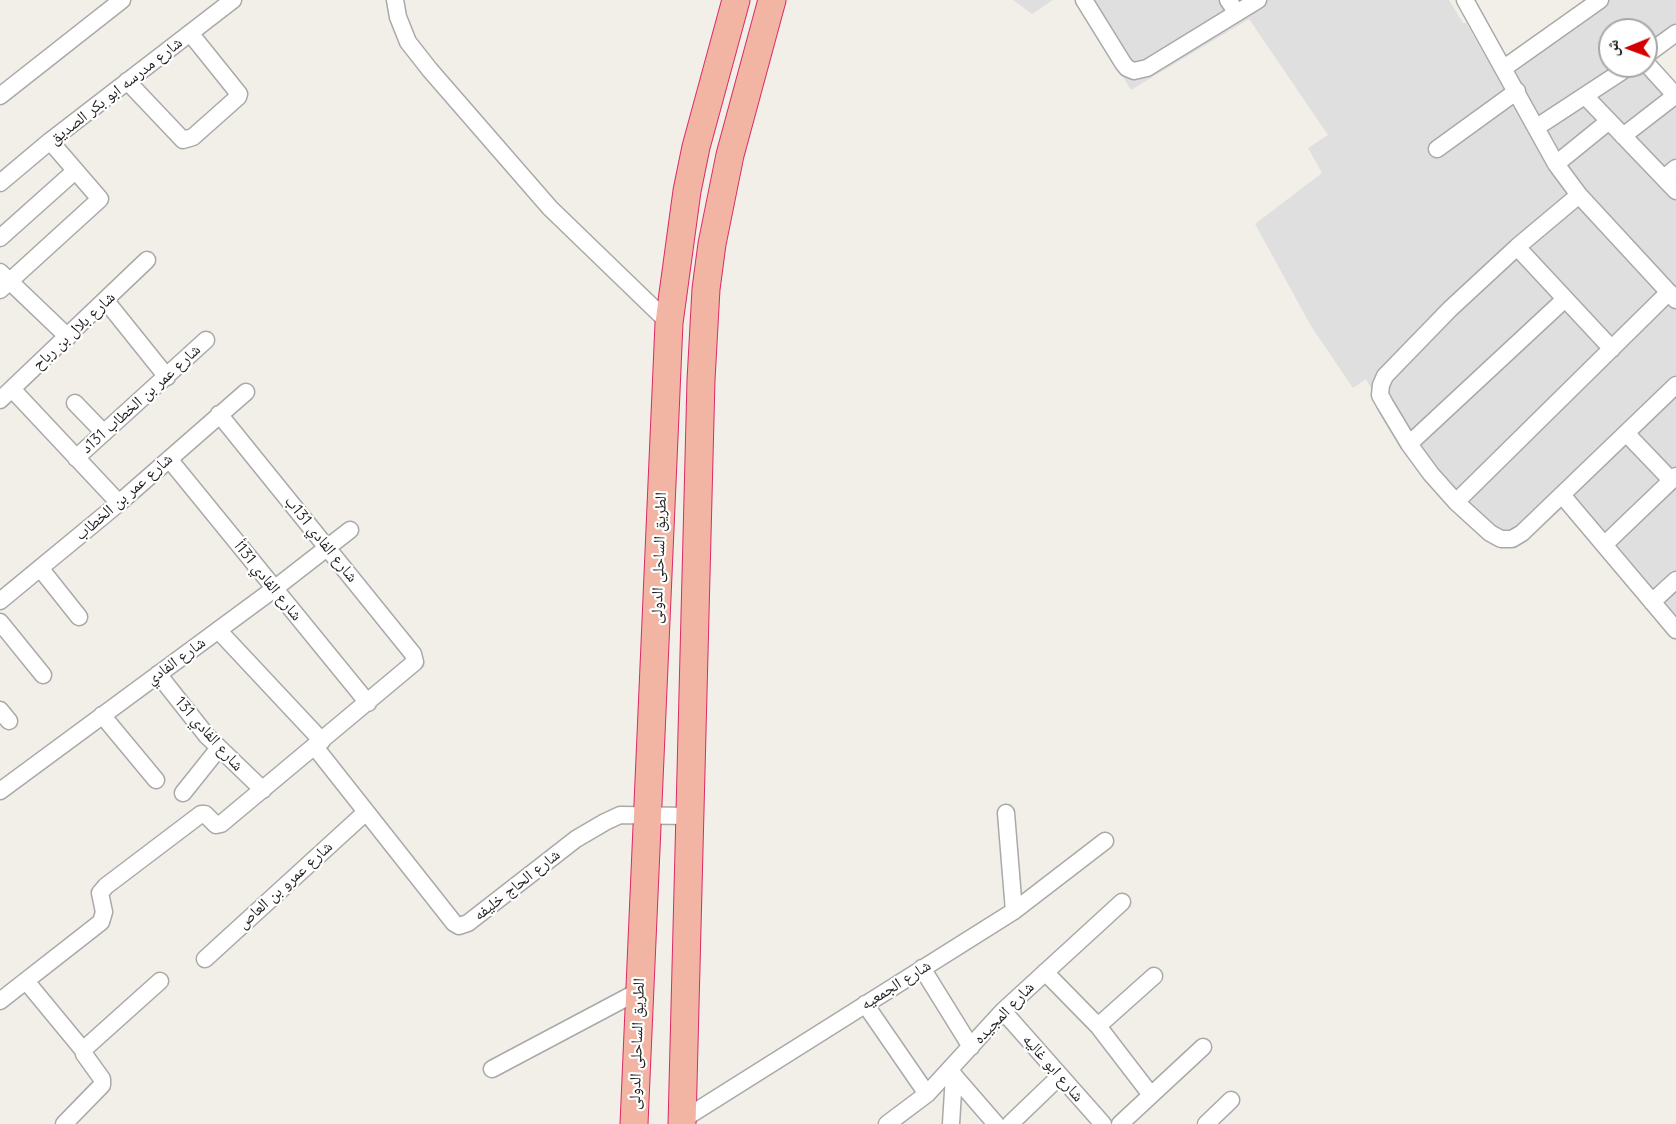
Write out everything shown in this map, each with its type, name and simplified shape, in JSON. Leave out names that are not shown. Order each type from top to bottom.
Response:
[{"type":"highway","name":"الطريق الساحلى الدولى","points":[[634,1124],[669,323],[687,191],[696,147],[736,0]]},
{"type":"highway","points":[[682,1122],[689,816],[706,289],[712,244],[730,155],[772,0]]},
{"type":"street","points":[[0,96],[122,0]]},
{"type":"street","name":"شارع مدرسه ابو بكر الصديق","points":[[0,183],[50,141],[232,0]]},
{"type":"street","points":[[395,0],[398,17],[408,42],[430,70],[550,208],[669,323]]},
{"type":"street","points":[[1084,0],[1123,63],[1134,71],[1147,68],[1232,7],[1258,0]]},
{"type":"street","points":[[1456,502],[1612,349],[1672,296],[1579,195],[1556,164],[1465,0]]},
{"type":"street","points":[[1504,68],[1600,0]]},
{"type":"street","points":[[127,81],[183,140],[193,137],[238,97],[238,92],[190,33]]},
{"type":"street","points":[[1658,46],[1676,33]]},
{"type":"street","points":[[1623,136],[1676,96],[1658,76]]},
{"type":"street","points":[[1537,127],[1613,78]]},
{"type":"street","points":[[1437,149],[1516,91]]},
{"type":"street","points":[[1586,97],[1623,136],[1670,173],[1676,191]]},
{"type":"street","points":[[1556,164],[1609,121]]},
{"type":"street","points":[[50,141],[100,200],[3,281],[68,337]]},
{"type":"street","points":[[0,238],[75,171]]},
{"type":"street","points":[[1579,195],[1517,247],[1450,309],[1385,376],[1380,395],[1409,444],[1456,502],[1491,533],[1501,538],[1512,538],[1522,533],[1676,385]]},
{"type":"street","points":[[1517,247],[1612,349]]},
{"type":"street","name":"شارع بلال بن رباح","points":[[6,395],[147,260]]},
{"type":"street","points":[[1409,444],[1565,299]]},
{"type":"street","points":[[106,301],[167,377]]},
{"type":"street","name":"شارع عمر بن الخطاب 131د","points":[[76,458],[206,340]]},
{"type":"street","name":"شارع عمر بن الخطاب","points":[[3,594],[40,568],[246,392]]},
{"type":"street","points":[[6,395],[76,458],[118,503]]},
{"type":"street","points":[[75,403],[104,433]]},
{"type":"street","name":"شارع الفادي 131ب","points":[[219,414],[413,654],[415,660],[412,666],[368,703]]},
{"type":"street","points":[[1605,545],[1674,478],[1626,434]]},
{"type":"street","name":"شارع الفادي 131أ","points":[[169,459],[368,703]]},
{"type":"street","points":[[1562,495],[1676,630]]},
{"type":"street","name":"شارع الفادي","points":[[0,791],[274,589],[350,530]]},
{"type":"street","points":[[40,568],[79,616]]},
{"type":"street","points":[[1652,602],[1676,580]]},
{"type":"street","points":[[0,622],[43,675]]},
{"type":"street","name":"شارع الحاج خليفه","points":[[218,630],[318,744],[366,812],[454,924],[462,926],[468,923],[576,839],[620,815],[689,816]]},
{"type":"street","name":"شارع الفادي 131","points":[[158,674],[190,716],[219,748],[263,790]]},
{"type":"street","points":[[0,1001],[101,922],[104,916],[100,892],[106,886],[201,814],[205,814],[218,825],[368,703]]},
{"type":"street","points":[[102,715],[156,780]]},
{"type":"street","points":[[183,792],[219,748]]},
{"type":"street","name":"شارع عمرو بن العاص","points":[[205,958],[366,812]]},
{"type":"street","points":[[1006,813],[1014,911]]},
{"type":"street","name":"شارع الجمعيه","points":[[682,1122],[1014,911],[1105,841]]},
{"type":"street","name":"شارع المجيده","points":[[887,1124],[952,1073],[971,1047],[1003,1011],[1122,902]]},
{"type":"street","points":[[922,968],[971,1047]]},
{"type":"street","points":[[1045,972],[1098,1026],[1151,1095]]},
{"type":"street","points":[[1098,1026],[1154,976]]},
{"type":"street","points":[[26,981],[83,1050],[101,1076],[102,1085],[63,1124]]},
{"type":"street","points":[[83,1050],[160,981]]},
{"type":"street","points":[[492,1069],[639,991]]},
{"type":"street","points":[[865,1004],[927,1094]]},
{"type":"street","name":"شارع ابو غاليه","points":[[1003,1011],[1102,1124]]},
{"type":"street","points":[[1120,1124],[1203,1047]]},
{"type":"street","points":[[951,1124],[952,1073]]},
{"type":"street","points":[[952,1073],[996,1124]]},
{"type":"street","points":[[1010,1124],[1060,1076]]},
{"type":"street","points":[[1206,1124],[1231,1100]]},
{"type":"shaded area","points":[[1013,0],[1053,0],[1032,14]]},
{"type":"shaded area","points":[[1075,0],[1449,0],[1463,23],[1466,23],[1497,76],[1606,0],[1676,0],[1676,38],[1658,51],[1658,18],[1598,18],[1598,78],[1658,78],[1658,68],[1676,89],[1676,641],[1564,507],[1529,539],[1511,546],[1492,545],[1475,530],[1399,442],[1366,379],[1353,388],[1311,326],[1255,224],[1322,173],[1308,148],[1328,135],[1249,19],[1131,90]]}]
